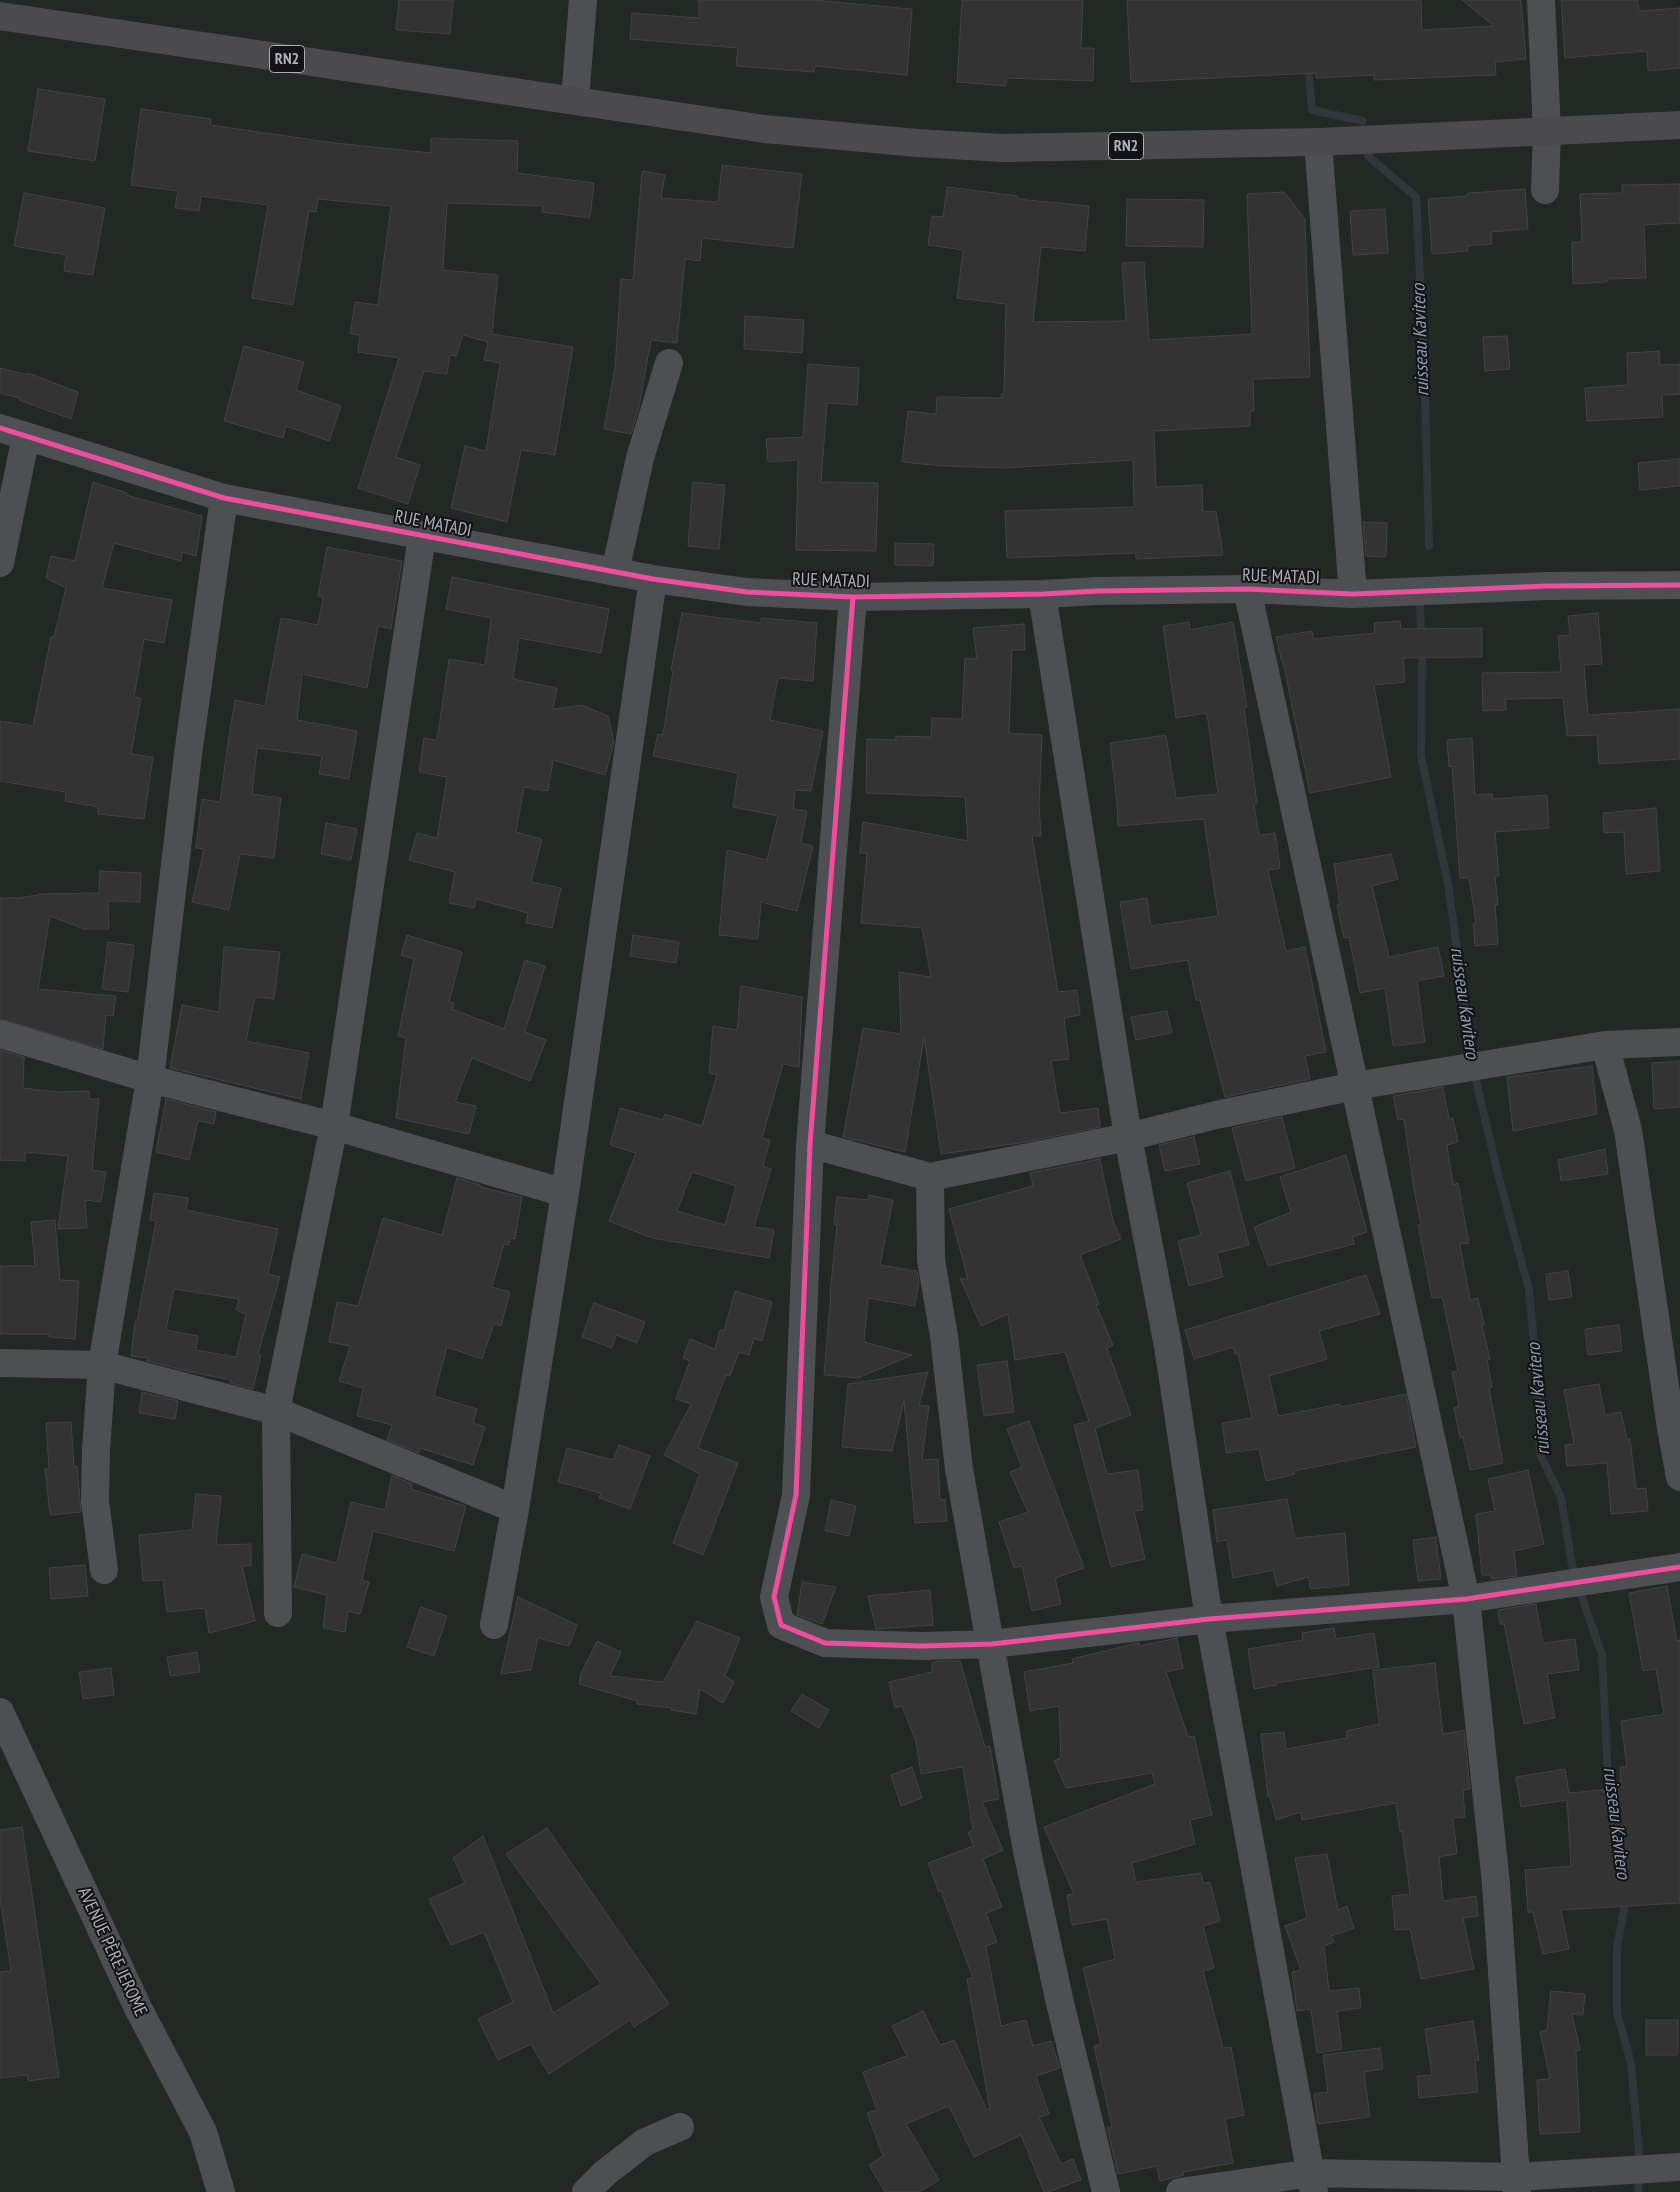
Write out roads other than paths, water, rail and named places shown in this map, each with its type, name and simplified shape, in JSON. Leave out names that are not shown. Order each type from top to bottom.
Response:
[{"type":"highway","name":"RN2","points":[[0,16],[766,128],[936,144],[1003,148],[1318,142],[1680,125]]},
{"type":"street","points":[[575,99],[583,0]]},
{"type":"street","points":[[1541,0],[1547,131],[1545,190]]},
{"type":"street","points":[[1318,142],[1353,594]]},
{"type":"street","points":[[615,572],[640,458],[669,363]]},
{"type":"street","name":"RUE MATADI","points":[[0,428],[224,498],[653,579],[747,592],[853,597],[1247,589],[1353,594],[1547,586],[1680,585]]},
{"type":"street","points":[[0,563],[26,436]]},
{"type":"street","points":[[104,1570],[95,1501],[96,1450],[102,1364],[150,1079],[188,754],[224,498]]},
{"type":"street","points":[[278,1613],[276,1412],[334,1126],[422,536]]},
{"type":"street","points":[[494,1625],[515,1509],[565,1193],[653,579]]},
{"type":"street","points":[[1247,589],[1466,1599],[1496,1884],[1516,2185]]},
{"type":"street","points":[[1042,594],[1128,1137],[1168,1346],[1209,1619],[1313,2182]]},
{"type":"street","points":[[853,597],[810,1144],[796,1495],[774,1597],[781,1625],[825,1643],[920,1646],[992,1644],[1209,1619],[1466,1599],[1680,1567]]},
{"type":"street","points":[[0,1034],[150,1079],[334,1126],[565,1193]]},
{"type":"street","points":[[810,1144],[930,1178],[1128,1137],[1216,1114],[1355,1086],[1605,1045],[1680,1042]]},
{"type":"street","points":[[1605,1045],[1628,1130],[1671,1428],[1680,1477]]},
{"type":"street","points":[[930,1178],[931,1260],[944,1336],[959,1468],[992,1644],[1027,1852],[1060,2003],[1106,2192]]},
{"type":"street","points":[[0,1363],[102,1364],[276,1412],[515,1509]]},
{"type":"street","name":"AVENUE PÈRE JEROME","points":[[0,1712],[138,2008],[203,2132],[221,2192]]},
{"type":"street","points":[[586,2192],[604,2173],[645,2142],[680,2127]]},
{"type":"street","points":[[1180,2192],[1313,2182],[1516,2185],[1680,2167]]},
{"type":"waterway","name":"ruisseau Kavitero","points":[[1308,65],[1312,110],[1363,121]]},
{"type":"waterway","name":"ruisseau Kavitero","points":[[1368,156],[1416,197],[1424,355],[1429,546]]},
{"type":"waterway","name":"ruisseau Kavitero","points":[[1420,603],[1421,638]]},
{"type":"waterway","name":"ruisseau Kavitero","points":[[1422,649],[1421,755],[1448,884],[1474,1072],[1498,1174],[1529,1290],[1537,1374],[1540,1454],[1561,1497],[1572,1565],[1576,1577]]},
{"type":"waterway","name":"ruisseau Kavitero","points":[[1579,1588],[1602,1655],[1609,1797]]},
{"type":"waterway","name":"ruisseau Kavitero","points":[[1624,1897],[1624,1909],[1617,1947],[1617,2013],[1631,2063],[1640,2164],[1638,2192]]}]
